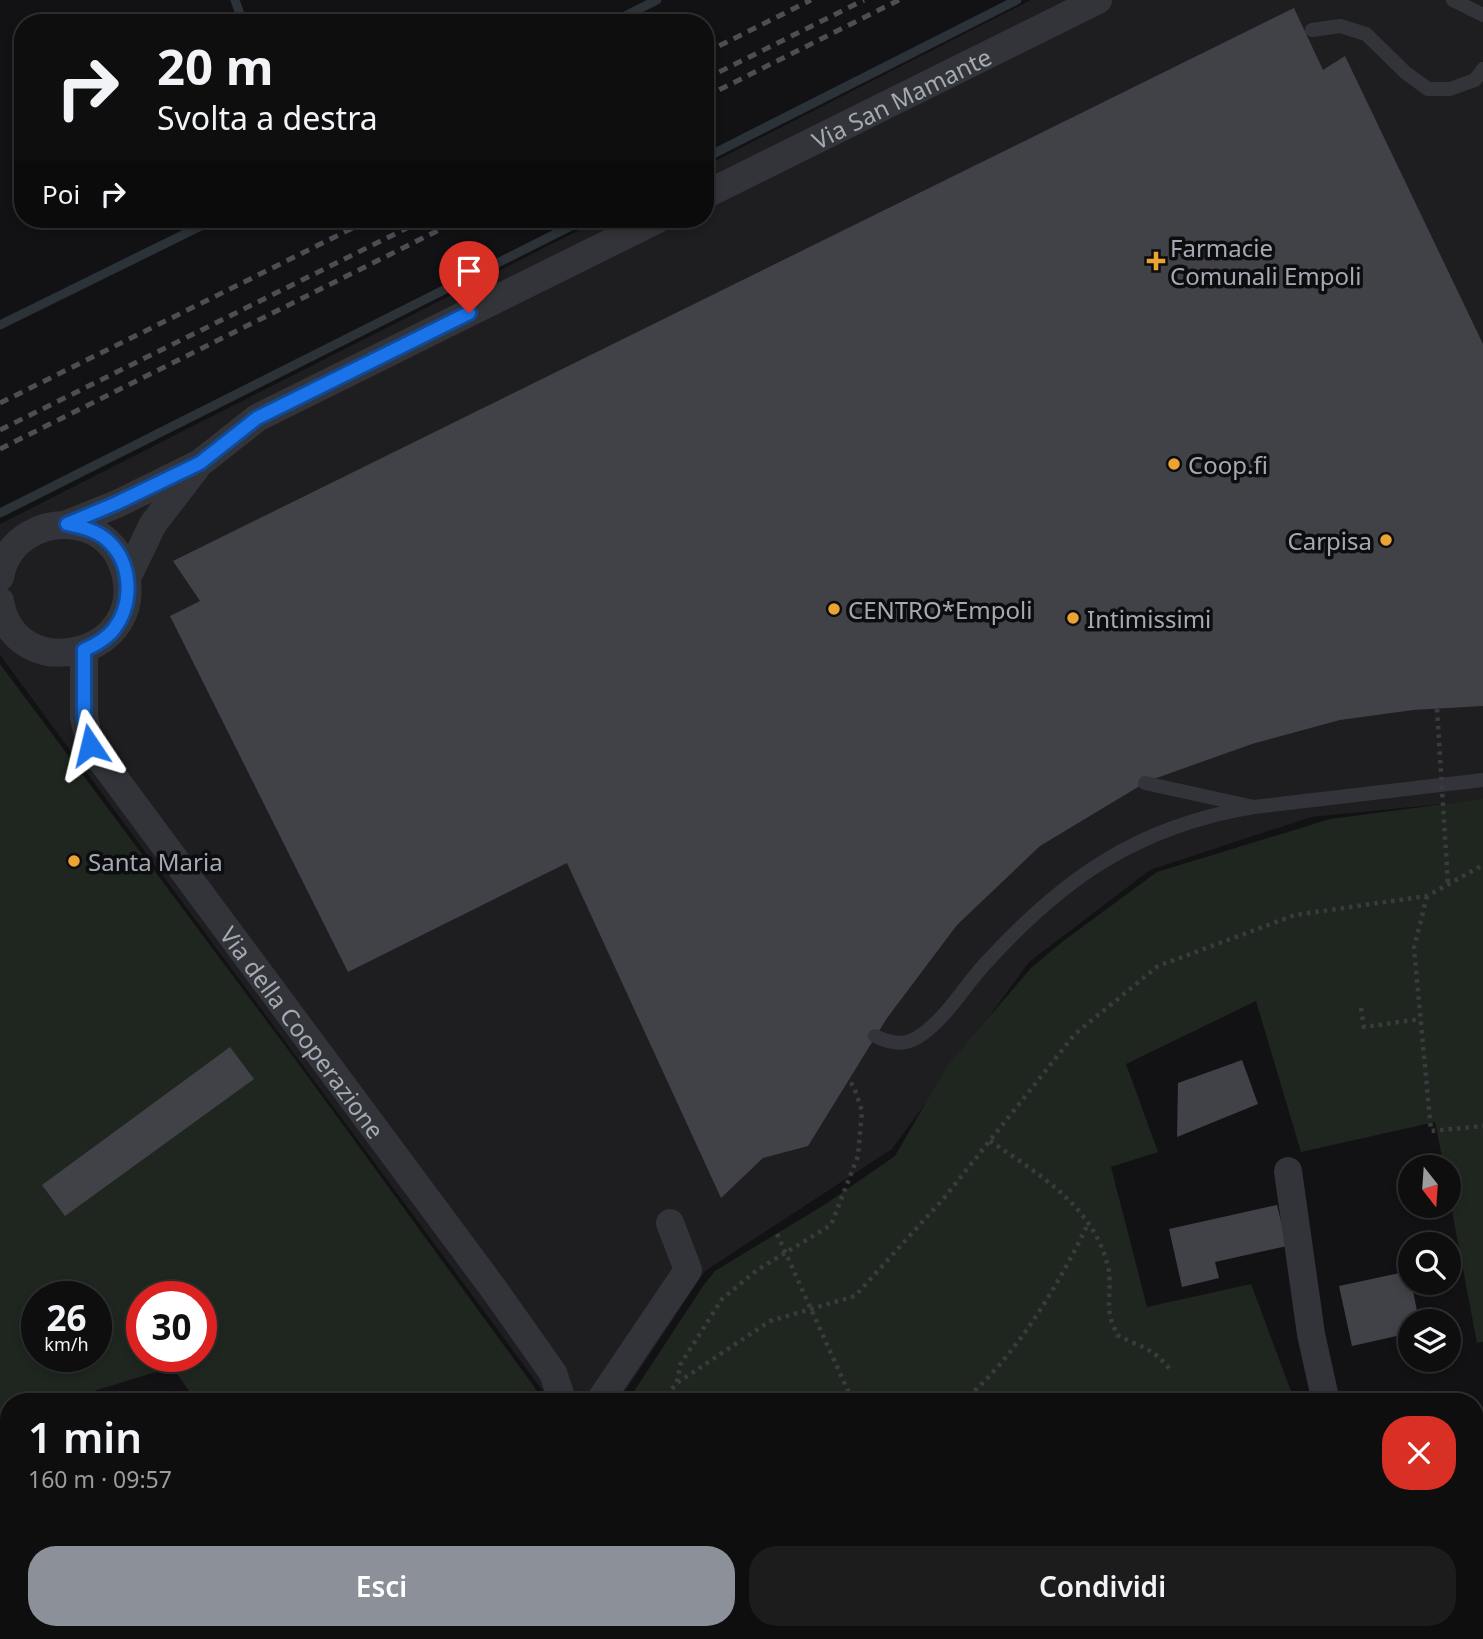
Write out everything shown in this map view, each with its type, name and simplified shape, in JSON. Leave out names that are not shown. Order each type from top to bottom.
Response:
[{"type":"street","name":"Via San Mamante","points":[[714,191],[1098,0]]},
{"type":"street","points":[[0,576],[6,550],[29,534],[47,526],[67,524],[200,463],[257,418],[640,228]]},
{"type":"street","points":[[127,578],[153,524],[200,463]]},
{"type":"street","points":[[0,601],[6,626],[26,643],[44,651],[64,654],[84,650],[100,642],[114,630],[123,614],[128,596],[127,578],[120,558],[107,540],[89,529],[67,524]]},
{"type":"street","name":"Via della Cooperazione","points":[[84,650],[84,717],[90,745],[493,1289],[553,1373],[560,1393]]},
{"type":"street","points":[[1288,1171],[1311,1334],[1324,1393]]},
{"type":"street","points":[[605,1393],[688,1270],[670,1223]]},
{"type":"lane","points":[[1453,0],[1483,15]]},
{"type":"lane","points":[[1312,30],[1340,26],[1366,34],[1406,73],[1428,89],[1450,89],[1475,80],[1483,69]]},
{"type":"lane","points":[[875,1036],[890,1044],[901,1044],[925,1032],[985,964],[1048,901],[1100,861],[1141,839],[1206,816],[1254,807],[1483,780]]},
{"type":"lane","points":[[1145,783],[1254,807]]},
{"type":"path","points":[[1437,709],[1448,885]]},
{"type":"path","points":[[669,1393],[677,1383],[770,1321],[855,1296],[944,1198],[1075,1034],[1158,966],[1295,915],[1427,896],[1483,865]]},
{"type":"path","points":[[1427,896],[1414,948],[1431,1131],[1483,1126]]},
{"type":"path","points":[[1361,1008],[1364,1027],[1420,1018]]},
{"type":"path","points":[[677,1383],[680,1365],[722,1299],[757,1270],[831,1224],[858,1156],[862,1111],[849,1079]]},
{"type":"path","points":[[990,1141],[1044,1177],[1077,1210],[1100,1242],[1111,1280],[1109,1315],[1117,1335],[1148,1348],[1160,1356],[1171,1371]]},
{"type":"path","points":[[973,1393],[1021,1337],[1070,1262],[1088,1224]]},
{"type":"path","points":[[777,1234],[849,1393]]},
{"type":"shaded area","name":"CENTRO*Empoli","points":[[1031,0],[1483,0],[1483,800],[1311,817],[1150,870],[1029,962],[892,1149],[705,1271],[624,1393],[544,1393],[0,655],[0,524],[583,228],[714,228],[714,161]]},
{"type":"shaded area","name":"Santa Maria","points":[[0,664],[295,1059],[536,1393],[191,1393],[176,1372],[217,1372],[217,1281],[126,1281],[126,1372],[156,1372],[87,1393],[0,1393]]},
{"type":"shaded area","points":[[1483,799],[1483,1342],[1477,1343],[1461,1258],[1461,1232],[1456,1232],[1453,1218],[1461,1218],[1461,1155],[1442,1155],[1435,1122],[1301,1152],[1256,1001],[1126,1064],[1158,1152],[1111,1167],[1147,1307],[1251,1284],[1292,1393],[633,1393],[715,1271],[824,1205],[895,1156],[947,1066],[1031,968],[1157,872],[1330,819]]},
{"type":"building","name":"CENTRO*Empoli","points":[[1294,8],[1323,70],[1345,56],[1483,344],[1483,706],[1413,710],[1340,720],[1252,744],[1148,781],[1040,846],[957,925],[887,1018],[808,1146],[763,1158],[721,1198],[567,863],[348,972],[170,616],[200,601],[173,561]]},
{"type":"building","points":[[230,1047],[254,1079],[65,1216],[42,1185]]},
{"type":"building","points":[[1242,1060],[1258,1104],[1177,1137],[1178,1083]]},
{"type":"building","points":[[1277,1205],[1287,1246],[1215,1262],[1219,1278],[1182,1287],[1169,1229]]},
{"type":"building","points":[[1398,1273],[1398,1295],[1414,1295],[1417,1309],[1398,1309],[1398,1336],[1352,1346],[1339,1286]]},
{"type":"waterway","points":[[235,0],[240,14]]},
{"type":"waterway","points":[[629,14],[657,0]]},
{"type":"waterway","points":[[714,153],[1017,0]]},
{"type":"waterway","points":[[0,325],[197,228]]},
{"type":"waterway","points":[[0,513],[567,228]]},
{"type":"railway","points":[[714,48],[811,0]]},
{"type":"railway","points":[[714,75],[864,0]]},
{"type":"railway","points":[[714,92],[899,0]]},
{"type":"railway","points":[[0,403],[353,228]]},
{"type":"railway","points":[[0,430],[407,228]]},
{"type":"railway","points":[[0,449],[443,228]]},
{"type":"place","name":"Farmacie Comunali Empoli","points":[[1156,261]]},
{"type":"place","name":"Coop.fi","points":[[1174,464]]},
{"type":"place","name":"Carpisa","points":[[1386,540]]},
{"type":"place","name":"CENTRO*Empoli","points":[[834,609]]},
{"type":"place","name":"Intimissimi","points":[[1073,618]]},
{"type":"place","name":"Santa Maria","points":[[74,861]]},
{"type":"route","points":[[90,745],[84,717],[84,650],[100,642],[114,630],[123,614],[128,596],[127,578],[120,558],[107,540],[89,529],[67,524],[200,463],[257,418],[469,313]]}]
